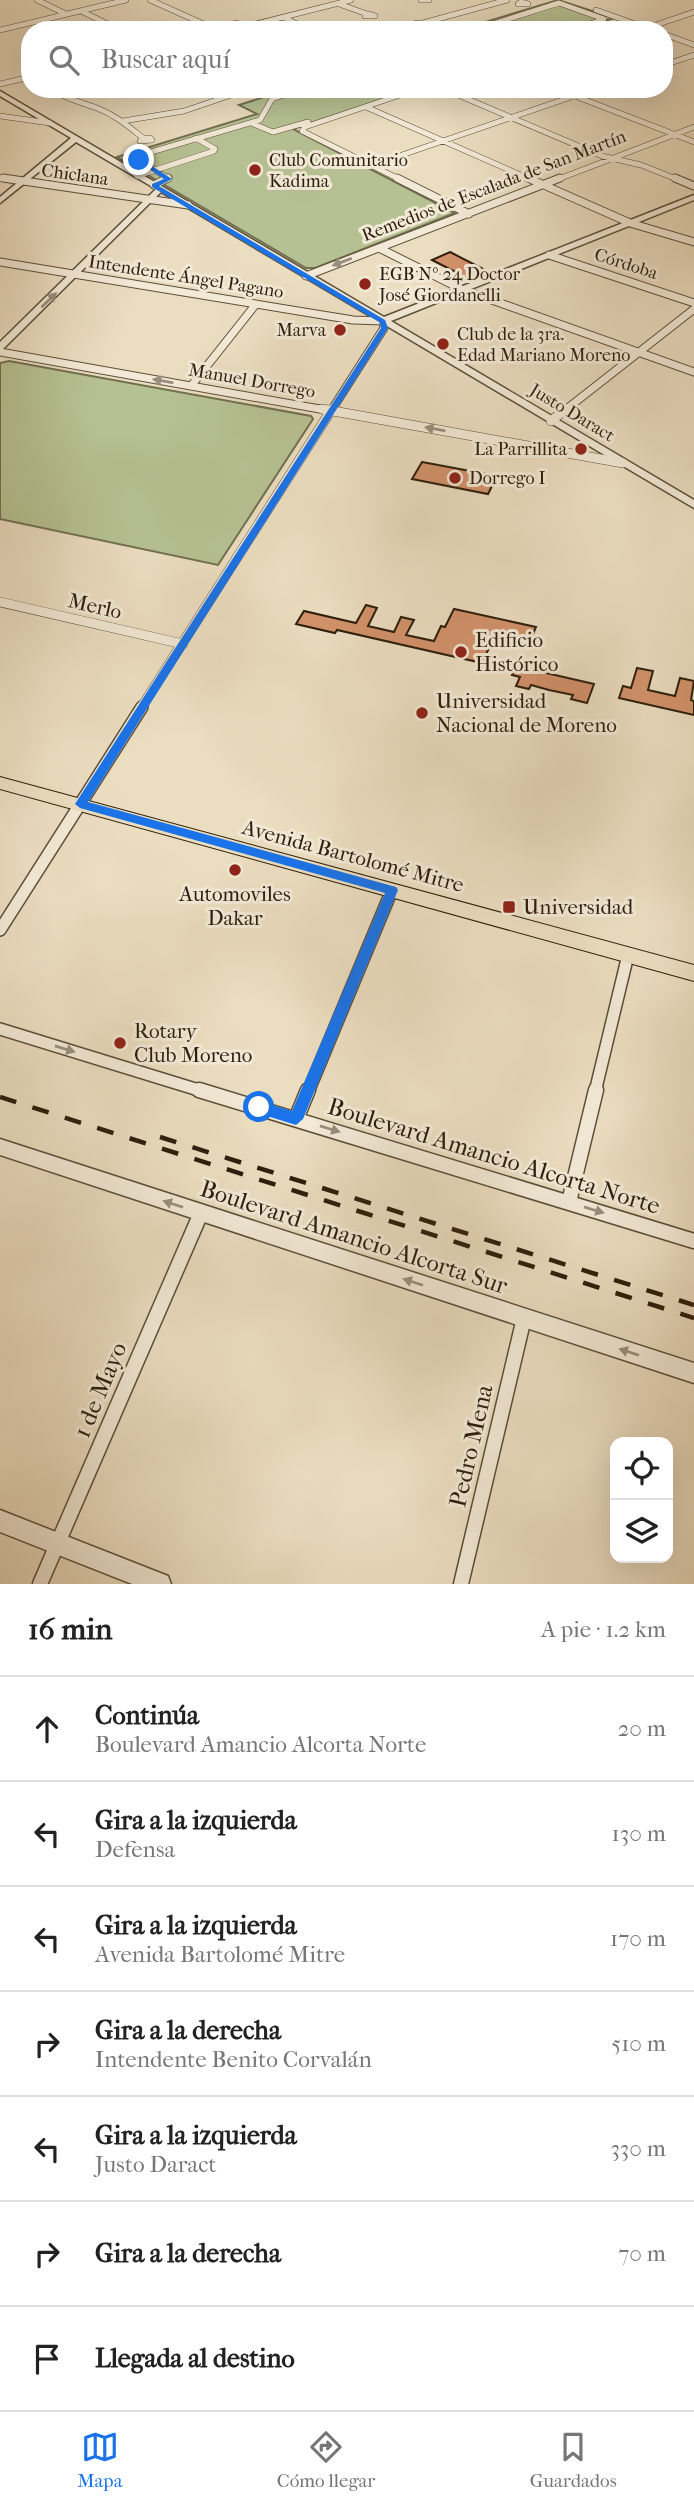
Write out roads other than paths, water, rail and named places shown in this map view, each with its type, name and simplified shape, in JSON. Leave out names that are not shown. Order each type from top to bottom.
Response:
[{"type":"main road","name":"Avenida Bartolomé Mitre","points":[[0,783],[694,973]]},
{"type":"street","points":[[37,0],[66,14]]},
{"type":"street","points":[[34,21],[126,0]]},
{"type":"street","points":[[150,0],[196,21]]},
{"type":"street","points":[[245,21],[328,0]]},
{"type":"street","points":[[270,21],[351,0]]},
{"type":"street","points":[[421,0],[429,0]]},
{"type":"street","points":[[429,21],[507,0]]},
{"type":"street","points":[[513,0],[519,2]]},
{"type":"street","points":[[567,0],[625,21]]},
{"type":"street","points":[[502,21],[559,3],[604,19],[598,21]]},
{"type":"street","points":[[340,4],[367,15]]},
{"type":"street","points":[[81,11],[102,21]]},
{"type":"street","points":[[669,21],[694,12]]},
{"type":"street","points":[[282,18],[289,21]]},
{"type":"street","points":[[2,28],[21,24]]},
{"type":"street","points":[[673,37],[694,45]]},
{"type":"street","points":[[673,62],[694,55]]},
{"type":"street","points":[[0,84],[21,79]]},
{"type":"street","name":"Justo Daract","points":[[0,93],[694,505]]},
{"type":"street","points":[[64,98],[97,108],[123,121],[143,138]]},
{"type":"street","points":[[123,121],[176,111],[217,98]]},
{"type":"street","points":[[0,350],[150,200],[157,188],[169,179],[144,165],[139,158],[238,124],[251,123],[262,118],[275,98]]},
{"type":"street","points":[[251,123],[267,131],[281,130],[381,98]]},
{"type":"street","points":[[392,98],[304,127],[302,131],[469,214]]},
{"type":"street","points":[[467,98],[611,158],[641,165],[694,186]]},
{"type":"street","points":[[376,167],[402,155],[568,98]]},
{"type":"street","points":[[579,98],[694,142]]},
{"type":"street","points":[[366,107],[630,223],[694,242]]},
{"type":"street","points":[[0,116],[50,123]]},
{"type":"street","name":"Remedios de Escalada de San Martín","points":[[306,276],[694,127]]},
{"type":"street","points":[[138,176],[214,151],[215,149],[196,138]]},
{"type":"street","points":[[0,201],[75,139]]},
{"type":"street","name":"Chiclana","points":[[0,178],[188,205]]},
{"type":"street","points":[[0,930],[380,335],[384,328],[383,321],[694,197]]},
{"type":"street","points":[[379,248],[461,289],[694,372]]},
{"type":"street","name":"Córdoba","points":[[549,255],[694,303]]},
{"type":"street","name":"Intendente Ángel Pagano","points":[[0,262],[366,321],[383,321]]},
{"type":"street","points":[[191,386],[257,304]]},
{"type":"street","points":[[551,421],[694,309]]},
{"type":"street","name":"Manuel Dorrego","points":[[0,350],[623,463]]},
{"type":"street","name":"Merlo","points":[[0,603],[183,644]]},
{"type":"street","points":[[296,1119],[392,890]]},
{"type":"street","points":[[569,1202],[628,955]]},
{"type":"street","name":"Boulevard Amancio Alcorta Norte","points":[[0,1029],[694,1241]]},
{"type":"street","name":"Boulevard Amancio Alcorta Sur","points":[[0,1147],[694,1373]]},
{"type":"street","name":"1 de Mayo","points":[[40,1584],[201,1213]]},
{"type":"street","name":"Pedro Mena","points":[[461,1584],[524,1318]]},
{"type":"street","points":[[0,1521],[160,1584]]},
{"type":"railway","points":[[0,1097],[694,1318]]},
{"type":"railway","points":[[160,1137],[694,1305]]},
{"type":"place","name":"Club Comunitario Kadima","points":[[255,170]]},
{"type":"place","name":"EGB Nº 24 Doctor José Giordanelli","points":[[365,284]]},
{"type":"place","name":"Marva","points":[[340,330]]},
{"type":"place","name":"Club de la 3ra. Edad Mariano Moreno","points":[[443,344]]},
{"type":"place","name":"La Parrillita","points":[[581,449]]},
{"type":"place","name":"Dorrego I","points":[[455,478]]},
{"type":"place","name":"Edificio Histórico","points":[[461,652]]},
{"type":"place","name":"Universidad Nacional de Moreno","points":[[422,713]]},
{"type":"place","name":"Automoviles Dakar","points":[[235,870]]},
{"type":"place","name":"Universidad","points":[[509,907]]},
{"type":"place","name":"Rotary Club Moreno","points":[[120,1043]]}]
